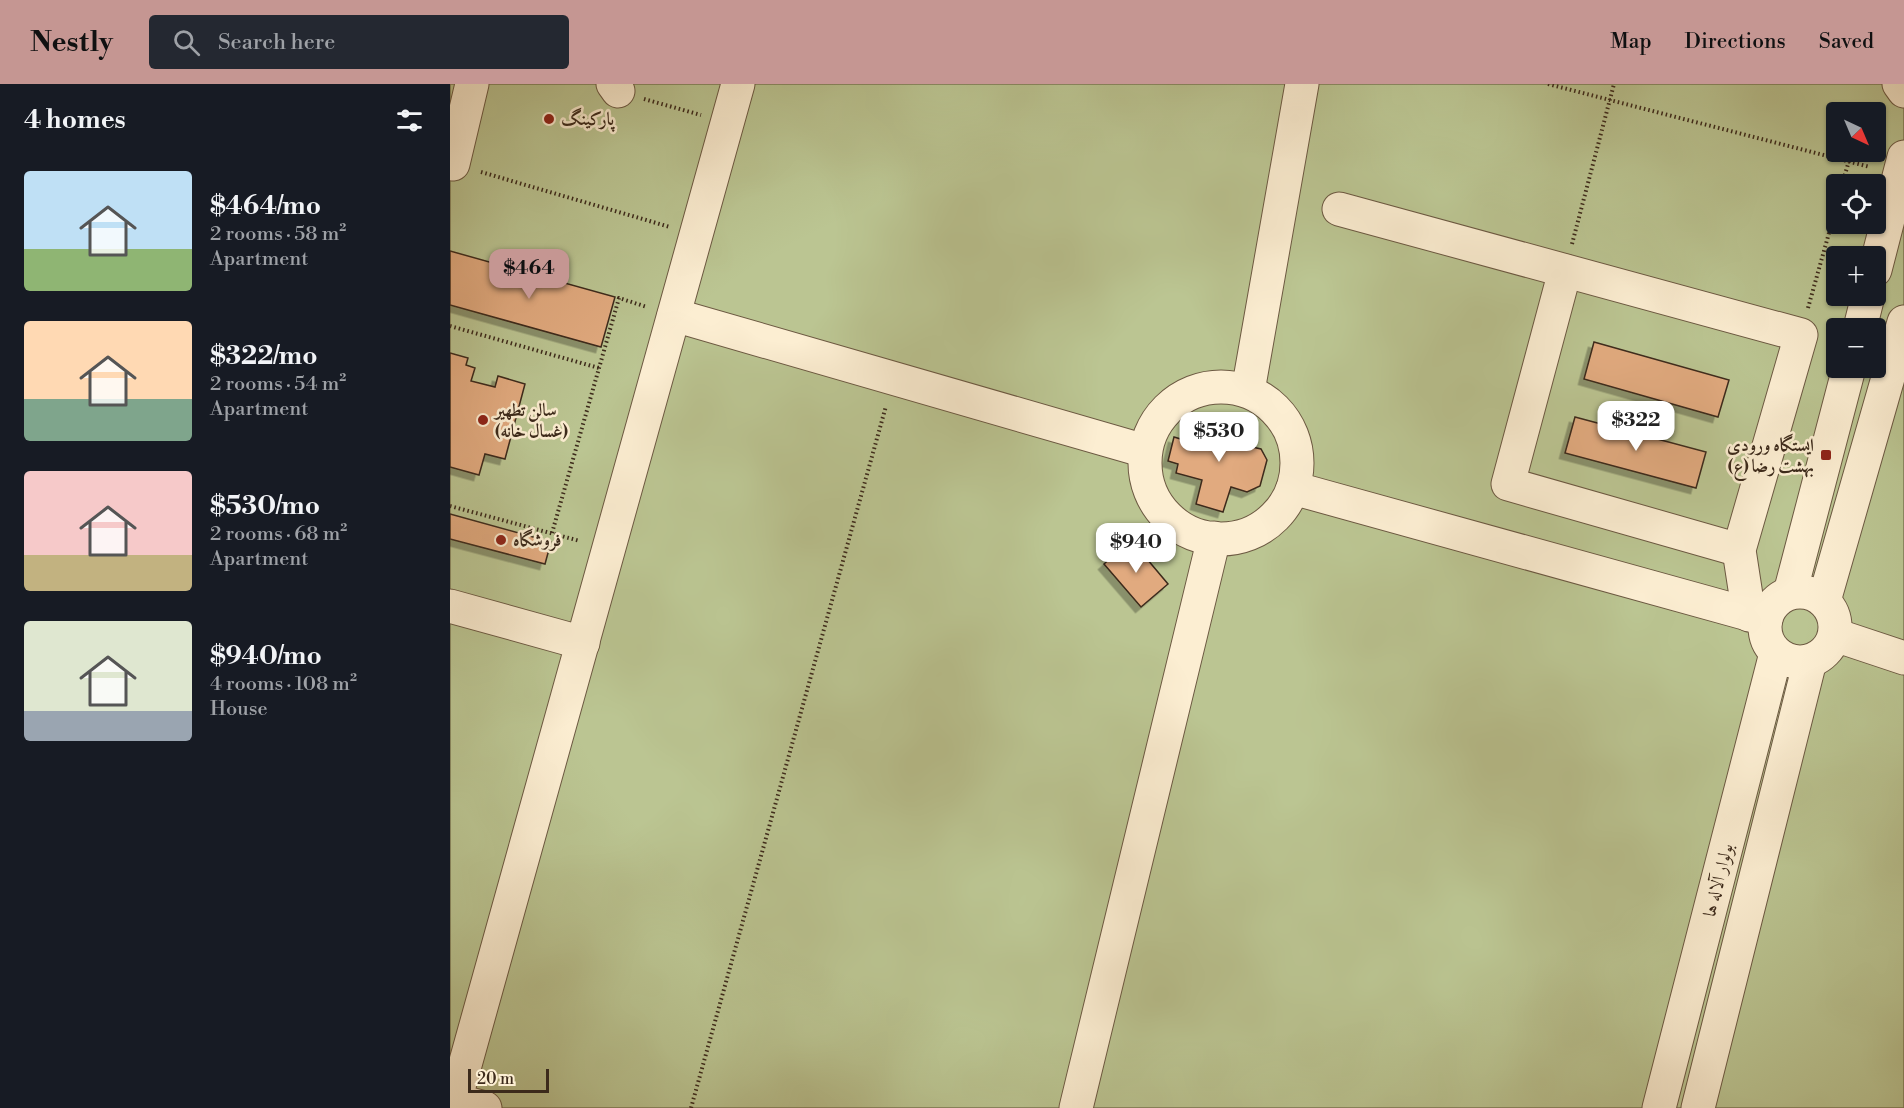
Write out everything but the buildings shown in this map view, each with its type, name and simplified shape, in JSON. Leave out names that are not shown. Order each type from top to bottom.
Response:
[{"type":"lane","points":[[453,164],[472,84]]},
{"type":"lane","points":[[461,1104],[583,643],[738,84]]},
{"type":"lane","points":[[1248,391],[1302,84]]},
{"type":"lane","points":[[1899,84],[1904,92]]},
{"type":"lane","points":[[1881,246],[1902,166]]},
{"type":"lane","points":[[1339,209],[1801,335],[1739,550],[1757,617],[1776,653],[1792,662],[1810,661],[1826,651],[1835,635],[1834,616],[1824,601],[1808,592],[1790,593],[1757,617]]},
{"type":"lane","points":[[1565,271],[1508,484],[1739,550]]},
{"type":"lane","points":[[674,315],[1145,451]]},
{"type":"lane","points":[[1824,601],[1904,322]]},
{"type":"lane","points":[[1790,593],[1846,378]]},
{"type":"lane","points":[[1226,386],[1248,391],[1268,403],[1284,420],[1294,441],[1297,465],[1293,488],[1280,510],[1262,526],[1239,537],[1214,538],[1190,532],[1169,519],[1154,499],[1151,491],[1146,476],[1145,451],[1152,429],[1165,411],[1183,397],[1203,389],[1226,386]]},
{"type":"lane","points":[[1293,488],[1757,617]]},
{"type":"lane","points":[[1076,1108],[1214,538]]},
{"type":"lane","points":[[450,606],[583,643]]},
{"type":"lane","points":[[1835,635],[1904,658]]},
{"type":"lane","name":"بولوار آلاله ها","points":[[1659,1108],[1776,653]]},
{"type":"lane","name":"بولوار آلاله ها","points":[[1698,1108],[1810,661]]},
{"type":"path","points":[[1548,84],[1826,155]]},
{"type":"path","points":[[1565,271],[1614,84]]},
{"type":"path","points":[[615,88],[728,122]]},
{"type":"path","points":[[1860,162],[1902,166]]},
{"type":"path","points":[[453,164],[696,234]]},
{"type":"path","points":[[1801,335],[1829,234]]},
{"type":"path","points":[[552,533],[620,298]]},
{"type":"path","points":[[450,326],[599,368]]},
{"type":"path","points":[[692,1108],[894,378]]},
{"type":"path","points":[[450,506],[610,549]]},
{"type":"green space","points":[[450,84],[1904,84],[1904,1108],[450,1108]]},
{"type":"place","name":"پارکینگ","points":[[549,119]]},
{"type":"place","name":"سالن تطهیر (غسال خانه)","points":[[483,420]]},
{"type":"place","name":"ایستگاه ورودی بهشت رضا (ع)","points":[[1826,455]]},
{"type":"place","name":"فروشگاه","points":[[501,540]]}]
